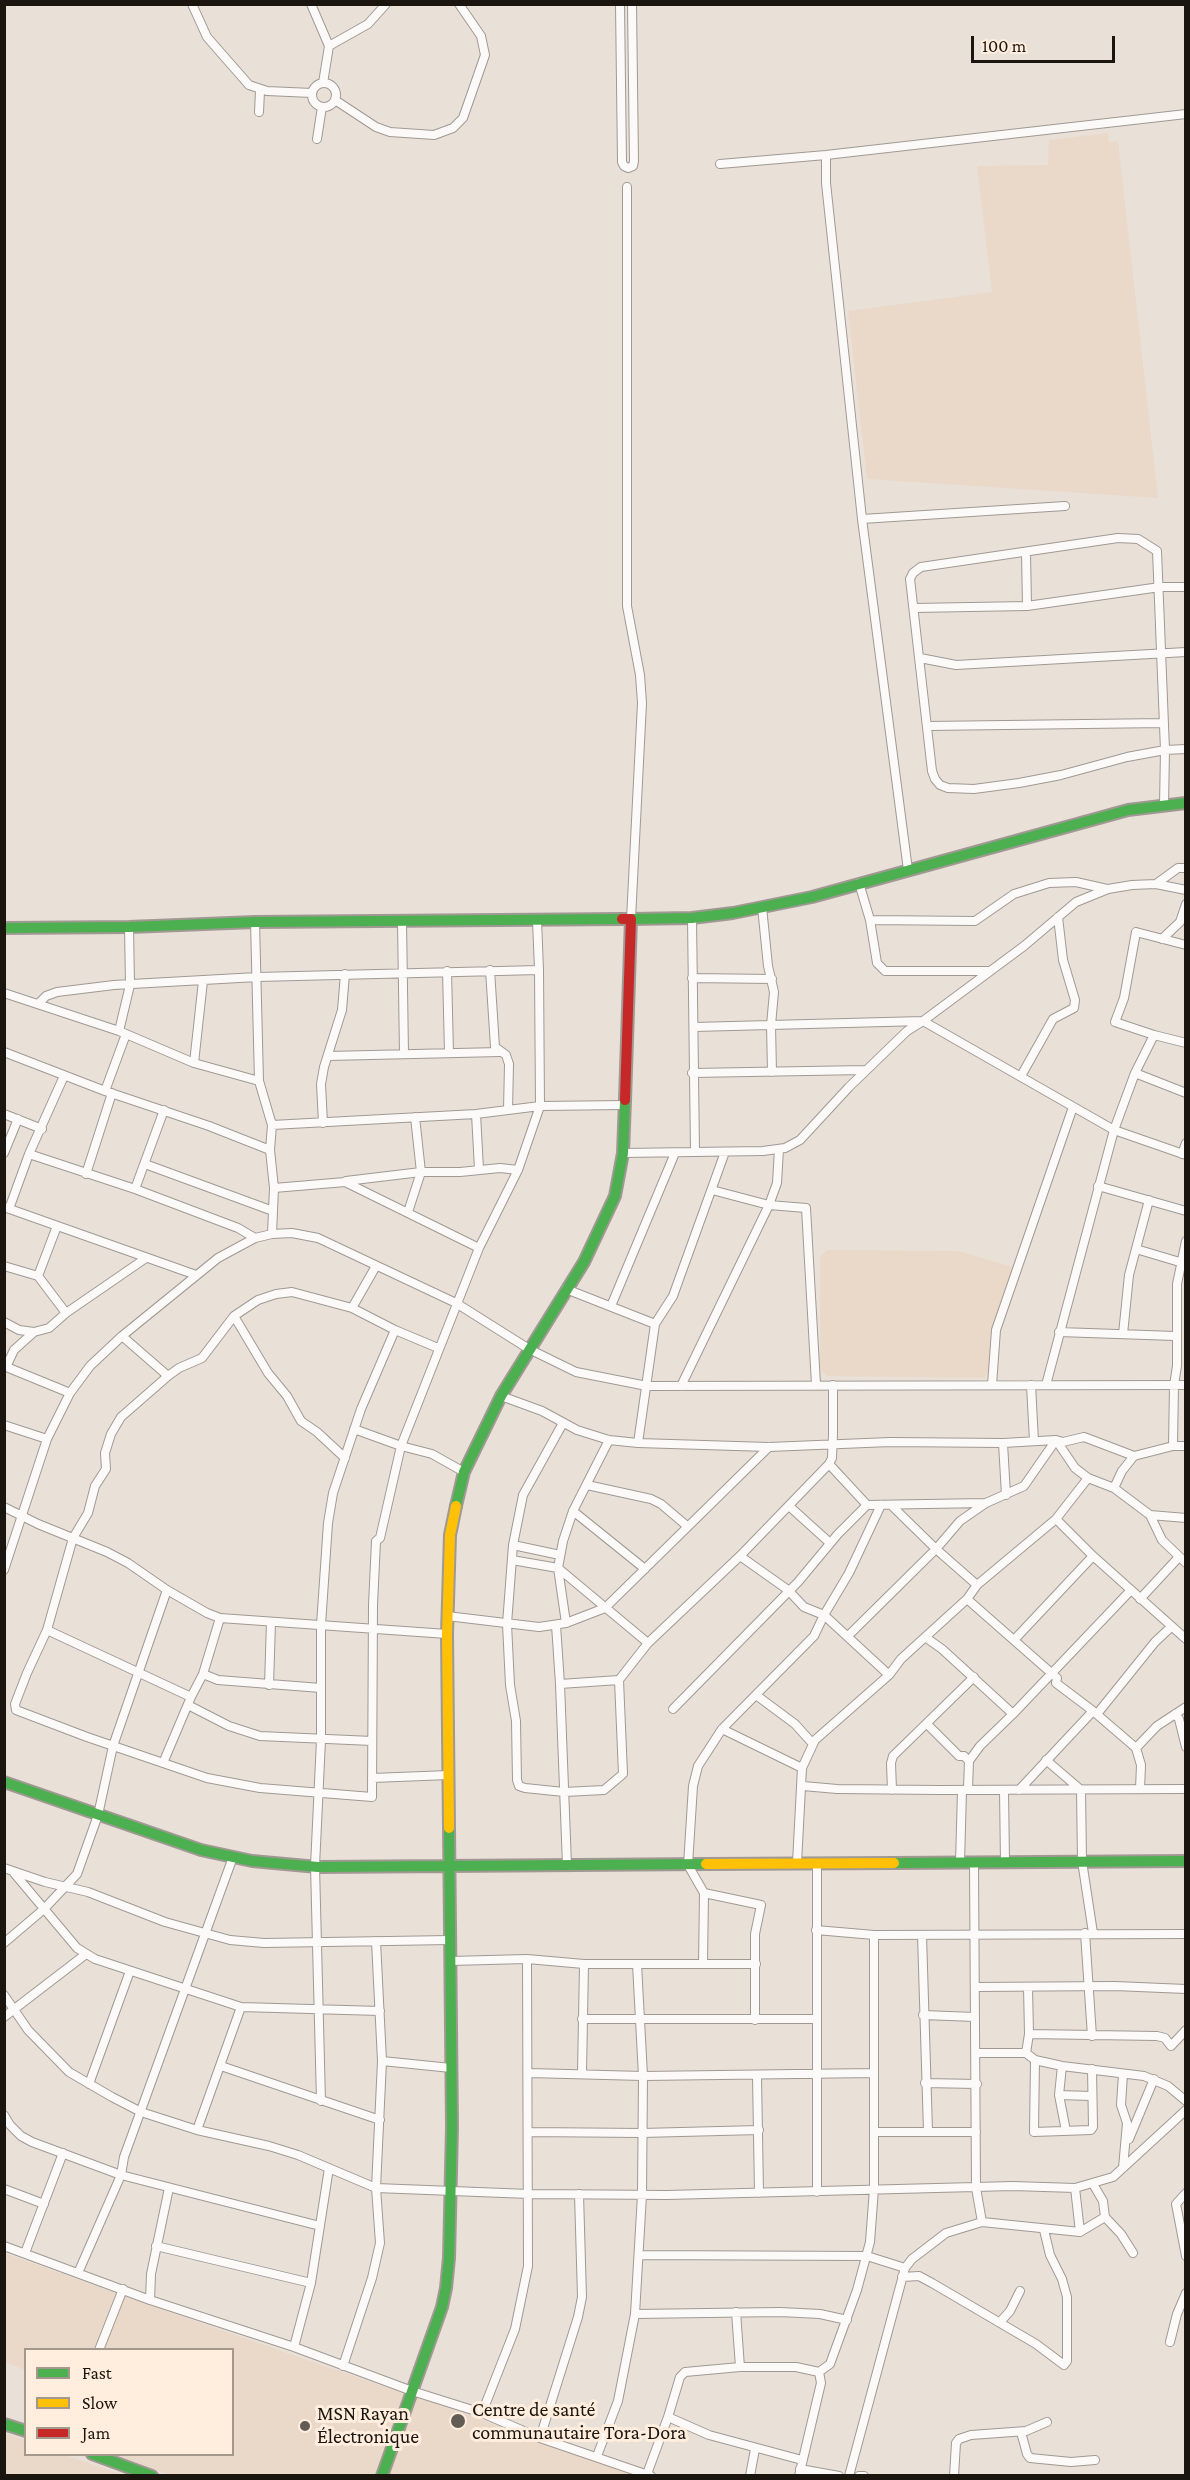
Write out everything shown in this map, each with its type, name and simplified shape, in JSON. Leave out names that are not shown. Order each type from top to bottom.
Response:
[{"type":"street","points":[[192,4],[207,37],[245,81],[260,91],[312,93]]},
{"type":"street","points":[[311,4],[329,46],[323,83]]},
{"type":"street","points":[[329,46],[368,24],[386,4]]},
{"type":"street","points":[[335,100],[376,127],[390,132],[434,135],[453,128],[463,118],[485,55],[481,36],[459,4]]},
{"type":"street","points":[[620,4],[622,162],[628,168],[633,166],[634,161],[632,4]]},
{"type":"street","points":[[620,26],[632,26]]},
{"type":"street","points":[[323,83],[330,84],[335,90],[335,100],[329,106],[322,107],[313,100],[312,93],[316,86],[323,83]]},
{"type":"street","points":[[259,112],[260,91]]},
{"type":"street","points":[[317,140],[322,107]]},
{"type":"street","points":[[720,164],[826,155],[1185,114]]},
{"type":"street","points":[[826,155],[826,183],[862,519],[908,870]]},
{"type":"street","points":[[382,2475],[442,2307],[446,2288],[451,2192],[447,1634],[450,1535],[464,1472],[501,1396],[584,1262],[615,1196],[623,1153],[631,919],[642,703],[640,675],[627,606],[627,187]]},
{"type":"street","points":[[862,519],[1065,506]]},
{"type":"street","points":[[1164,806],[1165,750],[1157,551],[1138,539],[1118,538],[921,567],[913,573],[910,579],[927,726],[935,779],[940,785],[948,788],[975,789],[1038,781],[1105,762],[1165,750],[1185,749]]},
{"type":"street","points":[[1026,552],[1027,606]]},
{"type":"street","points":[[914,608],[1027,606],[1160,587],[1185,587]]},
{"type":"street","points":[[920,658],[956,665],[1185,652]]},
{"type":"street","points":[[927,726],[1164,723]]},
{"type":"street","points":[[4,928],[129,927],[255,922],[692,918],[812,897],[1128,810],[1185,803]]},
{"type":"street","points":[[1156,884],[1178,868],[1185,868]]},
{"type":"street","points":[[870,920],[975,921],[1014,894],[1049,883],[1076,882],[1108,889]]},
{"type":"street","points":[[859,884],[870,920],[877,963],[885,971],[990,971]]},
{"type":"street","points":[[623,1153],[725,1152],[785,1148],[800,1140],[865,1070],[907,1031],[1024,946],[1076,902],[1108,889],[1156,884],[1185,890]]},
{"type":"street","points":[[1162,939],[1180,922],[1185,904]]},
{"type":"street","points":[[762,907],[768,966],[774,992],[771,1025],[772,1072]]},
{"type":"street","points":[[1021,1076],[1053,1019],[1074,1008],[1075,1000],[1063,960],[1058,917]]},
{"type":"street","points":[[692,918],[694,1027],[692,1073],[695,1152]]},
{"type":"street","points":[[438,1348],[395,1330],[352,1308],[292,1292],[258,1300],[234,1316],[202,1358],[179,1368],[168,1376],[116,1424],[105,1452],[106,1469],[95,1486],[88,1513],[73,1538],[47,1630],[27,1673],[15,1704],[16,1710],[113,1746],[225,1782],[319,1794],[372,1797],[376,1541],[380,1538],[400,1446],[479,1248],[518,1170],[540,1106],[537,920]]},
{"type":"street","points":[[402,921],[404,1054]]},
{"type":"street","points":[[255,922],[259,1081],[272,1125],[270,1150],[274,1188],[273,1234]]},
{"type":"street","points":[[86,1174],[122,1033],[130,985],[129,927]]},
{"type":"street","points":[[1185,945],[1136,932],[1124,998],[1115,1022],[1185,1043]]},
{"type":"street","points":[[490,970],[493,1034],[495,1047],[500,1053]]},
{"type":"street","points":[[38,1004],[46,996],[57,992],[130,985],[257,977],[539,970]]},
{"type":"street","points":[[447,971],[449,1053]]},
{"type":"street","points":[[323,1123],[321,1084],[342,1010],[345,974]]},
{"type":"street","points":[[692,978],[772,979]]},
{"type":"street","points":[[194,1063],[203,981]]},
{"type":"street","points":[[5,996],[38,1004],[122,1033],[194,1063],[259,1081]]},
{"type":"street","points":[[694,1027],[923,1021],[1114,1130],[1184,1154],[1185,1143]]},
{"type":"street","points":[[1046,1385],[1114,1130],[1135,1073],[1154,1035]]},
{"type":"street","points":[[4,1052],[270,1150]]},
{"type":"street","points":[[328,1056],[449,1053],[507,1055],[509,1064],[508,1110]]},
{"type":"street","points":[[692,1073],[865,1070]]},
{"type":"street","points":[[1135,1073],[1185,1093]]},
{"type":"street","points":[[64,1076],[7,1208],[196,1275]]},
{"type":"street","points":[[272,1125],[476,1114],[540,1106],[626,1105]]},
{"type":"street","points":[[992,1385],[996,1330],[1073,1107]]},
{"type":"street","points":[[135,1189],[164,1110]]},
{"type":"street","points":[[4,1114],[42,1128]]},
{"type":"street","points":[[476,1114],[479,1169]]},
{"type":"street","points":[[408,1212],[421,1172],[415,1117]]},
{"type":"street","points":[[4,1153],[18,1119]]},
{"type":"street","points":[[681,1386],[769,1204],[777,1183],[779,1149]]},
{"type":"street","points":[[638,1443],[655,1324],[673,1296],[725,1152]]},
{"type":"street","points":[[611,1305],[675,1153]]},
{"type":"street","points":[[29,1154],[135,1189],[238,1228],[255,1238]]},
{"type":"street","points":[[145,1164],[273,1211]]},
{"type":"street","points":[[274,1188],[421,1172],[500,1168],[518,1170]]},
{"type":"street","points":[[345,1182],[479,1248]]},
{"type":"street","points":[[1098,1185],[1185,1211]]},
{"type":"street","points":[[712,1190],[769,1204],[806,1208],[816,1384]]},
{"type":"street","points":[[1123,1334],[1126,1291],[1149,1200]]},
{"type":"street","points":[[38,1276],[57,1226]]},
{"type":"street","points":[[4,1570],[47,1439],[70,1393],[90,1366],[122,1336],[218,1258],[255,1238],[273,1234],[292,1233],[318,1238],[456,1304],[529,1349],[576,1372],[647,1386],[1185,1385]]},
{"type":"street","points":[[1173,1446],[1174,1385],[1177,1366],[1175,1336],[1177,1284],[1183,1263],[1185,1241]]},
{"type":"street","points":[[1136,1249],[1183,1263]]},
{"type":"street","points":[[4,1322],[19,1330],[34,1332],[49,1328],[66,1313],[146,1258]]},
{"type":"street","points":[[4,1266],[38,1276],[66,1313]]},
{"type":"street","points":[[352,1308],[376,1266]]},
{"type":"street","points":[[566,1289],[655,1324]]},
{"type":"street","points":[[234,1316],[268,1373],[287,1396],[301,1421],[317,1432],[345,1458]]},
{"type":"street","points":[[321,2101],[315,1866],[321,1740],[321,1625],[328,1523],[333,1492],[354,1429],[395,1330]]},
{"type":"street","points":[[34,1332],[14,1350],[5,1367],[70,1393]]},
{"type":"street","points":[[1059,1332],[1175,1336]]},
{"type":"street","points":[[122,1336],[168,1376]]},
{"type":"street","points":[[562,1423],[523,1495],[513,1545],[507,1624],[519,1786],[564,1792],[604,1790],[623,1774],[619,1680],[648,1643],[740,1556],[829,1464],[832,1458],[832,1385]]},
{"type":"street","points":[[1031,1385],[1034,1441]]},
{"type":"street","points":[[501,1396],[542,1411],[562,1423],[609,1440],[638,1443],[769,1447],[890,1442],[1003,1443],[1056,1440],[1063,1442],[1084,1437],[1134,1456],[1173,1446],[1185,1446]]},
{"type":"street","points":[[4,1425],[47,1439]]},
{"type":"street","points":[[354,1429],[400,1446],[432,1454],[464,1472]]},
{"type":"street","points":[[566,1623],[558,1568],[560,1555],[573,1511],[609,1440]]},
{"type":"street","points":[[1056,1440],[1075,1468],[1088,1478],[1114,1488],[1150,1515],[1162,1540],[1182,1560],[1140,1599]]},
{"type":"street","points":[[848,1636],[936,1549],[960,1521],[986,1503],[1024,1486],[1056,1440]]},
{"type":"street","points":[[1003,1443],[1006,1495]]},
{"type":"street","points":[[447,1616],[539,1627],[566,1623],[605,1608],[769,1447]]},
{"type":"street","points":[[1114,1488],[1122,1471],[1134,1456]]},
{"type":"street","points":[[829,1464],[867,1505]]},
{"type":"street","points":[[797,1863],[803,1786],[802,1768],[813,1744],[824,1731],[889,1675],[901,1659],[967,1599],[977,1585],[1056,1519],[1088,1478]]},
{"type":"street","points":[[587,1485],[651,1499],[661,1504],[687,1526]]},
{"type":"street","points":[[673,1708],[798,1582],[830,1543],[867,1505],[986,1503]]},
{"type":"street","points":[[703,1964],[704,1893],[688,1865],[693,1786],[698,1766],[722,1729],[814,1636],[849,1574],[881,1504]]},
{"type":"street","points":[[891,1504],[936,1549],[977,1585]]},
{"type":"street","points":[[789,1506],[830,1543]]},
{"type":"street","points":[[4,1507],[128,1563],[167,1590],[220,1618],[447,1634]]},
{"type":"street","points":[[573,1511],[645,1569]]},
{"type":"street","points":[[1150,1515],[1185,1518]]},
{"type":"street","points":[[1056,1519],[1093,1556],[1185,1639]]},
{"type":"street","points":[[513,1545],[560,1555]]},
{"type":"street","points":[[740,1556],[788,1590],[804,1607],[824,1615],[889,1675]]},
{"type":"street","points":[[1014,1640],[1093,1556]]},
{"type":"street","points":[[512,1560],[558,1568],[648,1643]]},
{"type":"street","points":[[4,1943],[67,1887],[80,1866],[98,1815],[113,1746],[167,1590]]},
{"type":"street","points":[[960,1863],[969,1761],[980,1746],[1131,1590]]},
{"type":"street","points":[[967,1599],[1057,1678],[1056,1683],[1136,1748],[1141,1765],[1140,1789]]},
{"type":"street","points":[[163,1763],[203,1674],[220,1618]]},
{"type":"street","points":[[269,1684],[271,1622]]},
{"type":"street","points":[[556,1624],[567,1865]]},
{"type":"street","points":[[1019,1790],[1046,1760],[1095,1713],[1171,1627]]},
{"type":"street","points":[[47,1630],[138,1672],[245,1733],[321,1740],[372,1741]]},
{"type":"street","points":[[925,1637],[974,1677],[1013,1714]]},
{"type":"street","points":[[203,1674],[218,1680],[321,1688]]},
{"type":"street","points":[[892,1790],[891,1759],[974,1677]]},
{"type":"street","points":[[560,1684],[619,1680]]},
{"type":"street","points":[[756,1695],[795,1724],[813,1744]]},
{"type":"street","points":[[1136,1748],[1157,1726],[1185,1707]]},
{"type":"street","points":[[1175,1714],[1179,1719],[1185,1747]]},
{"type":"street","points":[[927,1724],[958,1756],[964,1756],[969,1761]]},
{"type":"street","points":[[722,1729],[802,1768]]},
{"type":"street","points":[[1046,1760],[1081,1790],[1082,1861],[1089,1933],[1092,2036]]},
{"type":"street","points":[[372,1778],[449,1775]]},
{"type":"street","points":[[4,1782],[179,1844],[233,1857],[315,1866],[1185,1861]]},
{"type":"street","points":[[803,1786],[892,1790],[1185,1789]]},
{"type":"street","points":[[1004,1790],[1005,1863]]},
{"type":"street","points":[[78,2273],[120,2175],[124,2157],[233,1857]]},
{"type":"street","points":[[817,1863],[817,2192]]},
{"type":"street","points":[[974,1863],[976,2188],[982,2222]]},
{"type":"street","points":[[4,1868],[88,1892],[206,1935],[248,1943],[450,1940]]},
{"type":"street","points":[[13,1872],[77,1948],[86,1954],[130,1971],[241,2007],[380,2011]]},
{"type":"street","points":[[704,1893],[761,1905],[755,1934],[755,2020]]},
{"type":"street","points":[[816,1930],[874,1935],[1185,1934]]},
{"type":"street","points":[[4,2246],[150,2300],[294,2346],[412,2391],[482,2413],[540,2438],[649,2475],[680,2377],[685,2372],[740,2367],[796,2367],[819,2372],[830,2364],[847,2320],[867,2256],[874,2189],[874,1935]]},
{"type":"street","points":[[922,1935],[928,2131]]},
{"type":"street","points":[[343,2366],[381,2244],[376,2188],[382,2061],[376,1941]]},
{"type":"street","points":[[4,2017],[86,1954]]},
{"type":"street","points":[[450,1961],[527,1959],[584,1964],[756,1964]]},
{"type":"street","points":[[482,2413],[515,2329],[528,2266],[527,1959]]},
{"type":"street","points":[[582,2073],[584,1964]]},
{"type":"street","points":[[597,2456],[618,2401],[635,2314],[642,2195],[642,2076],[637,1964]]},
{"type":"street","points":[[89,2084],[130,1971]]},
{"type":"street","points":[[975,1987],[1185,1989]]},
{"type":"street","points":[[1026,2053],[1029,2034],[1028,1987]]},
{"type":"street","points":[[4,1995],[28,2030],[69,2072],[141,2112],[197,2130],[269,2146],[376,2188],[451,2192],[642,2195],[874,2189],[1075,2188],[1113,2177],[1185,2110]]},
{"type":"street","points":[[197,2130],[241,2007]]},
{"type":"street","points":[[923,2015],[975,2017]]},
{"type":"street","points":[[582,2019],[817,2019]]},
{"type":"street","points":[[1029,2034],[1157,2036],[1165,2038],[1171,2046],[1185,2030]]},
{"type":"street","points":[[976,2053],[1026,2053],[1035,2060],[1062,2067],[1092,2069],[1154,2079],[1168,2086],[1185,2101]]},
{"type":"street","points":[[1035,2060],[1033,2131],[1092,2129],[1092,2069]]},
{"type":"street","points":[[382,2061],[451,2068]]},
{"type":"street","points":[[221,2066],[381,2120]]},
{"type":"street","points":[[1062,2067],[1059,2095],[1066,2131]]},
{"type":"street","points":[[529,2073],[642,2076],[817,2076],[873,2073]]},
{"type":"street","points":[[1123,2074],[1121,2105],[1127,2123],[1123,2168]]},
{"type":"street","points":[[757,2076],[759,2193]]},
{"type":"street","points":[[1125,2147],[1154,2079]]},
{"type":"street","points":[[925,2083],[976,2084]]},
{"type":"street","points":[[1059,2095],[1091,2096]]},
{"type":"street","points":[[4,2115],[21,2136],[120,2175],[320,2226]]},
{"type":"street","points":[[529,2132],[642,2133],[759,2130]]},
{"type":"street","points":[[874,2132],[976,2132]]},
{"type":"street","points":[[25,2253],[63,2153]]},
{"type":"street","points":[[294,2346],[311,2283],[328,2168]]},
{"type":"street","points":[[1093,2184],[1103,2201],[1105,2217],[1121,2234],[1133,2253]]},
{"type":"street","points":[[150,2300],[151,2274],[169,2188]]},
{"type":"street","points":[[1075,2188],[1080,2232]]},
{"type":"street","points":[[4,2189],[44,2204]]},
{"type":"street","points":[[1185,2193],[1176,2204],[1185,2256]]},
{"type":"street","points":[[540,2438],[579,2317],[582,2297],[579,2194]]},
{"type":"street","points":[[849,2475],[905,2268],[931,2243],[946,2233],[982,2222],[1080,2232],[1105,2217]]},
{"type":"street","points":[[903,2277],[919,2277],[1000,2322],[1036,2344],[1064,2365],[1067,2361],[1067,2297],[1062,2278],[1050,2255],[1044,2230]]},
{"type":"street","points":[[156,2246],[311,2283]]},
{"type":"street","points":[[639,2255],[867,2256],[905,2268]]},
{"type":"street","points":[[99,2348],[123,2289]]},
{"type":"street","points":[[1000,2322],[1010,2311],[1020,2291]]},
{"type":"street","points":[[1170,2342],[1185,2293]]},
{"type":"street","points":[[635,2314],[736,2312],[820,2314],[847,2320]]},
{"type":"street","points":[[736,2312],[740,2367]]},
{"type":"street","points":[[819,2372],[821,2383],[799,2472],[839,2475]]},
{"type":"street","points":[[669,2417],[709,2435],[802,2460]]},
{"type":"street","points":[[954,2475],[956,2443],[959,2439],[971,2435],[1020,2432],[1047,2422]]},
{"type":"street","points":[[4,2424],[24,2430]]},
{"type":"street","points":[[1020,2432],[1030,2458],[1071,2462],[1095,2460]]},
{"type":"street","points":[[750,2475],[755,2449]]},
{"type":"street","points":[[98,2456],[152,2475]]},
{"type":"street","points":[[859,2475],[864,2475]]},
{"type":"shaded area","points":[[1108,133],[1109,142],[1118,141],[1158,498],[867,479],[848,311],[992,292],[977,166],[1048,165],[1049,140]]},
{"type":"shaded area","points":[[827,1250],[958,1251],[1013,1267],[992,1328],[992,1367],[984,1378],[827,1376],[820,1369],[820,1257]]},
{"type":"shaded area","points":[[4,2253],[118,2294],[96,2348],[24,2348],[24,2370],[5,2362]]},
{"type":"shaded area","points":[[123,2296],[408,2395],[381,2475],[170,2475],[113,2456],[234,2456],[234,2348],[104,2348]]},
{"type":"shaded area","points":[[414,2395],[633,2475],[388,2476]]},
{"type":"shaded area","points":[[4,2433],[24,2440],[24,2456],[68,2456],[124,2475],[5,2475]]},
{"type":"traffic: fast","points":[[631,919],[692,918],[733,913],[812,897],[1128,810],[1186,803]]},
{"type":"traffic: fast","points":[[4,928],[129,927],[255,922],[622,919]]},
{"type":"traffic: fast","points":[[456,1506],[464,1472],[501,1396],[584,1262],[615,1196],[623,1153],[625,1100]]},
{"type":"traffic: fast","points":[[4,1782],[201,1850],[252,1861],[318,1867],[706,1864]]},
{"type":"traffic: fast","points":[[382,2476],[442,2307],[446,2288],[449,2258],[452,2127],[449,1828]]},
{"type":"traffic: fast","points":[[894,1863],[1186,1861]]},
{"type":"traffic: fast","points":[[4,2424],[24,2430]]},
{"type":"traffic: fast","points":[[97,2456],[152,2476]]},
{"type":"traffic: slow","points":[[449,1828],[447,1634],[450,1535],[456,1506]]},
{"type":"traffic: slow","points":[[706,1864],[894,1863]]},
{"type":"traffic: jam","points":[[622,919],[631,919],[625,1100]]},
{"type":"place","name":"Centre de santé communautaire Tora-Dora","points":[[458,2421]]},
{"type":"place","name":"MSN Rayan Électronique","points":[[305,2426]]}]
